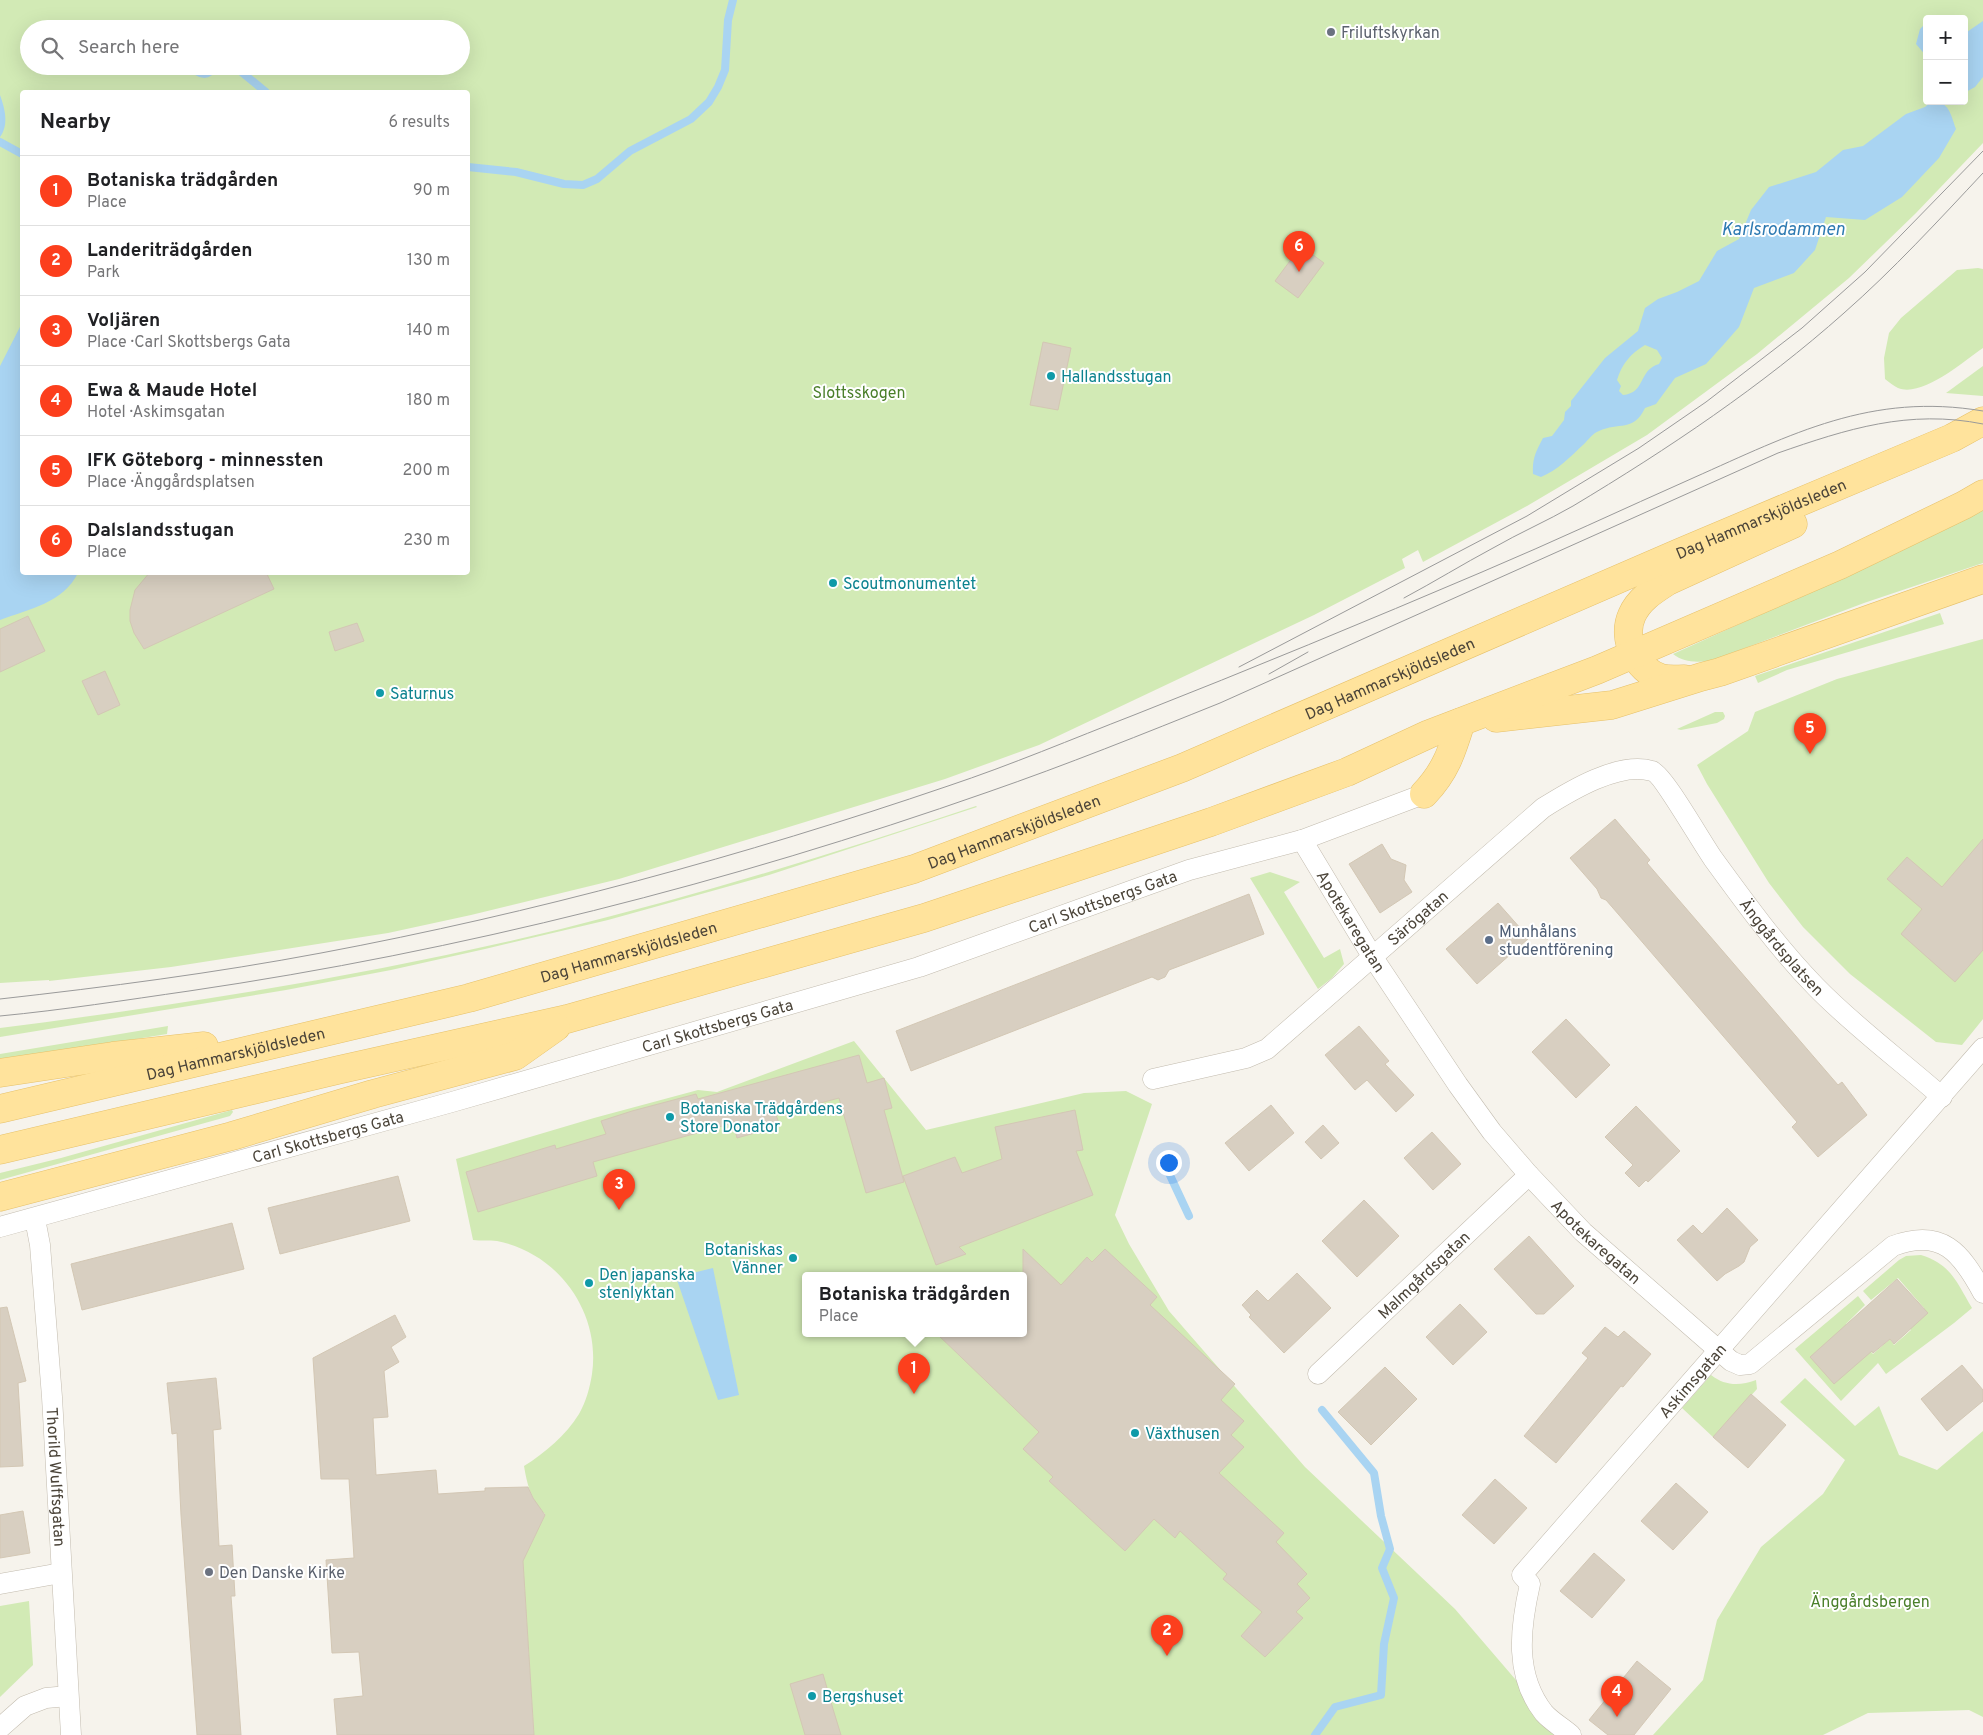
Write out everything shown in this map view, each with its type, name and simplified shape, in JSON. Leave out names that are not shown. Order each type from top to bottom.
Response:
[{"type":"main road","name":"Dag Hammarskjöldsleden","points":[[0,1109],[469,998],[914,869],[1182,768],[1672,555],[1952,438],[1983,421]]},
{"type":"main road","points":[[1873,471],[1831,506],[1668,581],[1649,594],[1635,610],[1628,628],[1629,641],[1634,654],[1643,667],[1662,678],[1675,680],[1720,672],[1983,580]]},
{"type":"main road","points":[[0,1150],[338,1070],[567,1020],[924,918],[1210,822],[1346,772],[1460,722],[1597,670],[1840,565],[1983,494]]},
{"type":"main road","points":[[1460,722],[1612,705],[1701,676]]},
{"type":"main road","points":[[1424,794],[1434,783],[1450,757],[1460,722]]},
{"type":"main road","points":[[0,1197],[232,1136],[373,1094],[515,1056],[567,1020]]},
{"type":"main road","points":[[0,1073],[113,1056],[315,1035]]},
{"type":"street","name":"Särögatan","points":[[1153,1079],[1246,1058],[1267,1049],[1543,808],[1564,795],[1607,775],[1624,770],[1653,771]]},
{"type":"street","name":"Änggårdsplatsen","points":[[1653,771],[1662,779],[1702,844],[1773,941],[1816,988],[1851,1021],[1942,1097]]},
{"type":"street","name":"Carl Skottsbergs Gata","points":[[0,1227],[461,1100],[918,967],[1189,870],[1302,840],[1424,794]]},
{"type":"street","name":"Apotekaregatan","points":[[1302,840],[1372,956],[1462,1092],[1492,1132],[1528,1175],[1583,1232],[1718,1350],[1740,1365],[1750,1364],[1893,1246],[1909,1240],[1922,1239],[1934,1241],[1950,1249],[1974,1275],[1983,1293]]},
{"type":"street","name":"Askimsgatan","points":[[1571,1735],[1545,1713],[1526,1682],[1521,1641],[1522,1625],[1530,1584],[1522,1575],[1983,1048]]},
{"type":"street","name":"Malmgårdsgatan","points":[[1318,1374],[1528,1175]]},
{"type":"street","name":"Thorild Wulffsgatan","points":[[35,1218],[40,1245],[52,1397],[71,1735]]},
{"type":"street","points":[[0,1584],[61,1573]]},
{"type":"street","points":[[0,1728],[25,1706],[46,1698],[68,1696]]},
{"type":"green space","name":"Slottsskogen","points":[[0,0],[1983,0],[1983,143],[1916,213],[1849,278],[1757,354],[1647,435],[1527,506],[1423,562],[1418,550],[1402,559],[1405,568],[1314,615],[1039,745],[945,779],[619,879],[388,933],[171,967],[49,981],[0,983]]},
{"type":"green space","points":[[1983,269],[1983,348],[1942,377],[1919,388],[1908,390],[1898,388],[1885,379],[1884,358],[1889,333],[1901,318],[1957,270]]},
{"type":"green space","points":[[1983,366],[1983,396],[1946,393]]},
{"type":"green space","points":[[1983,508],[1983,563],[1864,603],[1711,661],[1695,662],[1673,654],[1808,593]]},
{"type":"green space","points":[[1940,613],[1944,624],[1787,670],[1758,683],[1755,676]]},
{"type":"green space","points":[[1983,639],[1983,1019],[1962,1045],[1936,1042],[1850,974],[1803,927],[1769,883],[1697,765],[1748,731],[1755,712],[1837,679]]},
{"type":"green space","points":[[1715,712],[1723,712],[1724,719],[1717,723],[1681,730],[1677,729]]},
{"type":"green space","points":[[976,806],[769,875],[608,920],[391,970],[286,990],[0,1037],[0,1028],[141,1009],[352,974],[561,929],[770,872]]},
{"type":"green space","points":[[1270,872],[1300,882],[1284,892],[1324,958],[1340,949],[1344,964],[1332,978],[1318,989],[1250,878]]},
{"type":"green space","points":[[168,1026],[167,1034],[0,1061],[0,1054]]},
{"type":"green space","points":[[854,1041],[926,1130],[1084,1093],[1126,1091],[1152,1104],[1115,1215],[1129,1244],[1169,1311],[1305,1467],[1455,1609],[1563,1735],[534,1735],[522,1551],[527,1552],[545,1514],[536,1504],[530,1492],[524,1466],[554,1443],[579,1414],[590,1384],[593,1351],[590,1329],[582,1308],[571,1289],[556,1272],[539,1258],[519,1248],[497,1241],[473,1240],[456,1159],[594,1118],[698,1090],[717,1092]]},
{"type":"green space","points":[[232,1110],[233,1112],[230,1116],[0,1180],[0,1173],[61,1158]]},
{"type":"green space","points":[[1921,1255],[1946,1269],[1972,1308],[1886,1374],[1878,1363],[1841,1401],[1795,1349],[1858,1296],[1865,1305],[1846,1324],[1873,1354],[1890,1339],[1894,1345],[1911,1330],[1907,1324],[1924,1308],[1898,1278],[1871,1300],[1863,1291],[1899,1260],[1906,1256]]},
{"type":"green space","points":[[1711,1375],[1716,1379],[1733,1384],[1756,1380],[1757,1389],[1713,1437],[1682,1408]]},
{"type":"green space","name":"Änggårdsbergen","points":[[1805,1378],[1855,1426],[1879,1406],[1899,1455],[1937,1470],[1983,1431],[1983,1717],[1969,1710],[1868,1713],[1823,1735],[1653,1735],[1703,1680],[1717,1620],[1761,1547],[1823,1494],[1845,1460],[1780,1402]]},
{"type":"green space","points":[[29,1601],[33,1665],[0,1697],[0,1606]]},
{"type":"water","points":[[1983,21],[1983,77],[1975,87],[1968,91],[1968,60],[1968,31]]},
{"type":"water","points":[[1923,26],[1923,52],[1916,44],[1920,29]]},
{"type":"water","points":[[0,95],[5,111],[5,122],[0,137]]},
{"type":"water","name":"Karlsrodammen","points":[[1927,105],[1945,105],[1951,114],[1956,129],[1939,158],[1902,197],[1865,220],[1826,217],[1815,250],[1794,273],[1754,288],[1739,327],[1706,364],[1675,378],[1656,404],[1645,408],[1641,416],[1636,420],[1625,425],[1606,428],[1597,432],[1553,471],[1541,477],[1533,474],[1535,455],[1543,438],[1552,436],[1564,420],[1565,412],[1571,406],[1571,401],[1605,358],[1638,331],[1645,308],[1658,299],[1699,281],[1717,251],[1739,239],[1751,210],[1769,187],[1816,172],[1843,150],[1863,146],[1906,114]],"holes":[[[1645,345],[1657,350],[1662,358],[1659,364],[1648,371],[1635,390],[1623,395],[1619,391],[1621,386],[1617,380],[1621,369],[1635,352]]]},
{"type":"water","points":[[20,327],[20,575],[77,575],[64,591],[44,604],[0,620],[0,366]]},
{"type":"water","points":[[713,1268],[739,1395],[718,1400],[676,1277]]},
{"type":"building","points":[[1301,246],[1324,263],[1298,298],[1275,281]]},
{"type":"building","name":"Hallandsstugan","points":[[1043,342],[1071,348],[1058,410],[1030,405]]},
{"type":"building","points":[[148,575],[267,575],[274,589],[144,649],[134,633],[130,621],[130,610],[135,590]]},
{"type":"building","points":[[28,616],[45,651],[0,672],[0,629]]},
{"type":"building","points":[[357,623],[364,641],[335,651],[329,632]]},
{"type":"building","points":[[105,671],[120,705],[98,715],[82,681]]},
{"type":"building","points":[[1615,819],[1650,860],[1647,863],[1838,1085],[1842,1082],[1867,1115],[1818,1157],[1792,1127],[1797,1122],[1606,900],[1601,898],[1597,889],[1570,858]]},
{"type":"building","points":[[1983,839],[1983,950],[1955,982],[1901,934],[1922,909],[1887,879],[1907,857],[1942,887]]},
{"type":"building","points":[[1382,844],[1391,859],[1406,865],[1404,880],[1412,892],[1380,913],[1349,864]]},
{"type":"building","points":[[1249,894],[1264,934],[1169,970],[1165,977],[1158,980],[1152,977],[911,1071],[896,1031]]},
{"type":"building","points":[[1498,903],[1529,938],[1477,984],[1446,949]]},
{"type":"building","points":[[1566,1019],[1610,1065],[1576,1098],[1532,1052]]},
{"type":"building","points":[[1359,1026],[1389,1061],[1385,1064],[1414,1095],[1396,1112],[1367,1080],[1355,1090],[1325,1055]]},
{"type":"building","points":[[859,1055],[867,1083],[884,1078],[892,1108],[884,1110],[904,1182],[866,1193],[839,1098],[776,1115],[780,1126],[737,1138],[733,1123],[593,1162],[597,1176],[478,1212],[466,1172],[555,1145],[556,1149],[606,1134],[601,1121],[632,1111],[696,1094],[698,1099]]},
{"type":"building","points":[[1271,1105],[1294,1133],[1249,1171],[1225,1143]]},
{"type":"building","points":[[1636,1106],[1680,1151],[1648,1182],[1646,1180],[1639,1187],[1625,1173],[1633,1165],[1605,1137]]},
{"type":"building","points":[[1075,1110],[1083,1150],[1076,1151],[1093,1195],[959,1247],[966,1254],[936,1265],[903,1176],[955,1157],[962,1173],[1002,1159],[995,1127]]},
{"type":"building","points":[[1323,1125],[1339,1143],[1321,1159],[1305,1142]]},
{"type":"building","points":[[1432,1132],[1461,1164],[1433,1190],[1404,1158]]},
{"type":"building","points":[[398,1176],[410,1221],[280,1254],[268,1208]]},
{"type":"building","points":[[1364,1200],[1399,1236],[1357,1277],[1322,1241]]},
{"type":"building","points":[[1727,1208],[1758,1240],[1750,1247],[1744,1262],[1717,1281],[1677,1240],[1693,1225],[1702,1234]]},
{"type":"building","points":[[232,1223],[244,1269],[82,1310],[71,1264]]},
{"type":"building","points":[[1529,1236],[1574,1286],[1544,1314],[1536,1314],[1494,1269]]},
{"type":"building","name":"Växthusen","points":[[1023,1249],[1061,1285],[1087,1257],[1092,1262],[1105,1249],[1157,1297],[1150,1305],[1235,1384],[1221,1400],[1244,1421],[1231,1435],[1244,1447],[1219,1473],[1284,1533],[1276,1542],[1307,1574],[1297,1584],[1310,1598],[1296,1612],[1303,1618],[1265,1657],[1241,1636],[1262,1612],[1223,1579],[1227,1574],[1180,1531],[1175,1538],[1154,1519],[1125,1551],[1049,1481],[1053,1477],[1023,1449],[1039,1432],[940,1337],[1027,1337],[1027,1272],[1023,1272]]},
{"type":"building","points":[[1297,1273],[1331,1308],[1284,1353],[1249,1317],[1251,1315],[1242,1305],[1257,1290],[1268,1301]]},
{"type":"building","points":[[1897,1279],[1928,1313],[1894,1344],[1890,1339],[1873,1353],[1872,1351],[1834,1384],[1810,1357]]},
{"type":"building","points":[[1460,1304],[1487,1332],[1453,1365],[1426,1337]]},
{"type":"building","points":[[7,1307],[26,1381],[18,1383],[23,1466],[0,1467],[0,1308]]},
{"type":"building","points":[[395,1315],[406,1337],[391,1347],[399,1362],[384,1371],[388,1417],[373,1418],[376,1475],[436,1470],[438,1494],[485,1491],[485,1488],[528,1487],[545,1515],[523,1561],[534,1735],[337,1735],[334,1699],[363,1696],[359,1652],[332,1653],[326,1560],[354,1558],[349,1479],[321,1479],[313,1358]]},
{"type":"building","points":[[1605,1327],[1618,1337],[1624,1331],[1651,1354],[1623,1387],[1621,1386],[1556,1463],[1524,1436],[1588,1358],[1582,1353]]},
{"type":"building","points":[[1962,1365],[1983,1390],[1983,1401],[1947,1431],[1921,1399]]},
{"type":"building","points":[[1385,1367],[1417,1399],[1371,1445],[1338,1412]]},
{"type":"building","points":[[216,1378],[221,1429],[213,1430],[219,1546],[232,1545],[235,1596],[231,1596],[241,1735],[197,1735],[177,1433],[172,1434],[167,1383]]},
{"type":"building","points":[[1751,1394],[1786,1425],[1748,1468],[1713,1437]]},
{"type":"building","points":[[1495,1479],[1527,1508],[1494,1544],[1462,1515]]},
{"type":"building","points":[[1676,1483],[1708,1512],[1673,1550],[1641,1521]]},
{"type":"building","points":[[23,1511],[30,1553],[0,1558],[0,1515]]},
{"type":"building","points":[[1594,1553],[1625,1580],[1592,1618],[1560,1591]]},
{"type":"building","points":[[1637,1661],[1671,1689],[1634,1735],[1608,1735],[1589,1720]]},
{"type":"building","name":"Bergshuset","points":[[823,1674],[841,1735],[805,1735],[790,1684]]},
{"type":"waterway","points":[[470,167],[516,172],[564,184],[583,185],[597,179],[630,151],[691,119],[709,102],[725,70],[728,20],[733,0]]},
{"type":"waterway","points":[[245,75],[264,90]]},
{"type":"waterway","points":[[0,142],[20,153]]},
{"type":"waterway","points":[[1168,1171],[1189,1216]]},
{"type":"waterway","points":[[1315,1735],[1335,1707],[1381,1695],[1384,1644],[1394,1598],[1382,1568],[1390,1549],[1381,1516],[1374,1473],[1322,1410]]},
{"type":"tram line","points":[[1239,667],[1527,516],[1639,448],[1706,402],[1802,328],[1865,272],[1983,151]]},
{"type":"tram line","points":[[1404,598],[1573,506],[1713,416],[1813,340],[1862,297],[1915,245],[1983,173]]},
{"type":"tram line","points":[[0,999],[201,973],[321,953],[401,937],[480,920],[637,881],[794,836],[871,812],[995,769],[1222,680],[1509,561],[1799,432],[1868,412],[1904,407],[1942,407],[1983,411]]},
{"type":"tram line","points":[[0,1016],[189,991],[291,975],[392,956],[593,911],[792,856],[1017,782],[1220,703],[1778,453],[1854,429],[1904,420],[1956,420],[1983,424]]},
{"type":"tram line","points":[[1269,674],[1308,652]]},
{"type":"place","name":"Friluftskyrkan","points":[[1331,32]]},
{"type":"place","name":"Dalslandsstugan","points":[[1299,272]]},
{"type":"place","name":"Hallandsstugan","points":[[1051,376]]},
{"type":"place","name":"Scoutmonumentet","points":[[833,583]]},
{"type":"place","name":"Saturnus","points":[[380,693]]},
{"type":"place","name":"IFK Göteborg - minnessten","points":[[1810,754]]},
{"type":"place","name":"Munhålans studentförening","points":[[1489,940]]},
{"type":"place","name":"Botaniska Trädgårdens Store Donator","points":[[670,1117]]},
{"type":"place","name":"Voljären","points":[[619,1210]]},
{"type":"place","name":"Botaniskas Vänner","points":[[793,1258]]},
{"type":"place","name":"Den japanska stenlyktan","points":[[589,1283]]},
{"type":"place","name":"Botaniska trädgården","points":[[914,1394]]},
{"type":"place","name":"Växthusen","points":[[1135,1433]]},
{"type":"place","name":"Den Danske Kirke","points":[[209,1572]]},
{"type":"place","name":"Landeriträdgården","points":[[1167,1656]]},
{"type":"place","name":"Bergshuset","points":[[812,1696]]},
{"type":"place","name":"Ewa & Maude Hotel","points":[[1617,1717]]}]
